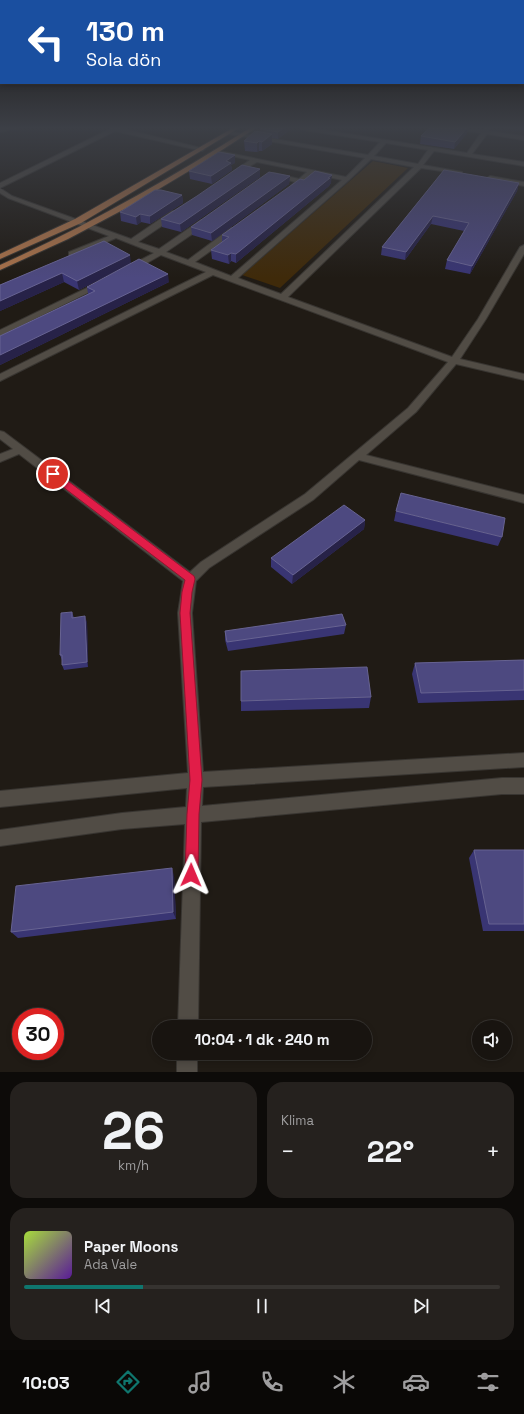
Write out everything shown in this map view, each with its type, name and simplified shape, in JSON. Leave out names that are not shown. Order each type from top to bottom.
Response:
[{"type":"main road","points":[[0,257],[78,221],[152,178]]},
{"type":"main road","points":[[0,268],[57,242],[171,178]]},
{"type":"street","points":[[0,186],[16,178]]},
{"type":"street","points":[[223,181],[229,178]]},
{"type":"street","points":[[284,178],[300,181]]},
{"type":"street","points":[[288,190],[304,178]]},
{"type":"street","points":[[342,178],[347,179]]},
{"type":"street","points":[[282,298],[407,178]]},
{"type":"street","points":[[491,178],[524,184]]},
{"type":"street","points":[[232,280],[347,179]]},
{"type":"street","points":[[0,190],[10,197],[454,361],[524,377]]},
{"type":"street","points":[[132,242],[184,207]]},
{"type":"street","points":[[120,274],[159,252],[208,220]]},
{"type":"street","points":[[189,264],[238,227]]},
{"type":"street","points":[[64,258],[115,236]]},
{"type":"street","points":[[188,1020],[193,814],[196,780],[185,613],[190,579],[232,546],[309,497],[412,410],[454,361],[482,319],[523,251]]},
{"type":"street","points":[[0,378],[212,272]]},
{"type":"street","points":[[0,333],[107,282]]},
{"type":"street","points":[[0,434],[190,579]]},
{"type":"street","points":[[0,458],[20,450]]},
{"type":"street","points":[[357,456],[524,499]]},
{"type":"street","points":[[0,799],[196,780],[524,760]]},
{"type":"street","points":[[0,838],[122,821],[502,786],[524,786]]},
{"type":"street","points":[[187,1072],[188,1060]]},
{"type":"shaded area","points":[[353,178],[397,178],[280,288],[242,275]]},
{"type":"building","points":[[223,178],[247,178],[180,224],[161,219]]},
{"type":"building","points":[[260,178],[287,178],[211,233],[191,227]]},
{"type":"building","points":[[306,178],[330,178],[236,254],[231,253],[228,255],[211,250],[229,237],[222,235],[300,179],[304,180]]},
{"type":"building","points":[[438,178],[490,178],[519,183],[472,266],[447,260],[469,223],[433,216],[406,252],[382,247]]},
{"type":"building","points":[[155,190],[182,195],[150,216],[140,214],[136,217],[120,212]]},
{"type":"building","points":[[104,241],[130,255],[77,281],[62,273],[0,301],[0,285]]},
{"type":"building","points":[[139,259],[168,274],[0,355],[0,336],[95,291],[87,287]]},
{"type":"building","points":[[401,493],[505,518],[502,537],[396,511]]},
{"type":"building","points":[[344,505],[365,520],[293,575],[271,558]]},
{"type":"building","points":[[72,612],[72,618],[85,616],[87,662],[62,665],[62,655],[60,655],[61,613]]},
{"type":"building","points":[[342,614],[346,625],[227,642],[225,631]]},
{"type":"building","points":[[524,660],[524,690],[421,693],[415,663]]},
{"type":"building","points":[[367,667],[371,697],[241,701],[241,671]]},
{"type":"building","points":[[474,850],[524,850],[524,924],[489,924]]},
{"type":"building","points":[[172,868],[173,912],[11,932],[16,886]]},
{"type":"route","points":[[53,474],[190,579],[185,613],[196,780],[193,814],[191,875]]}]
